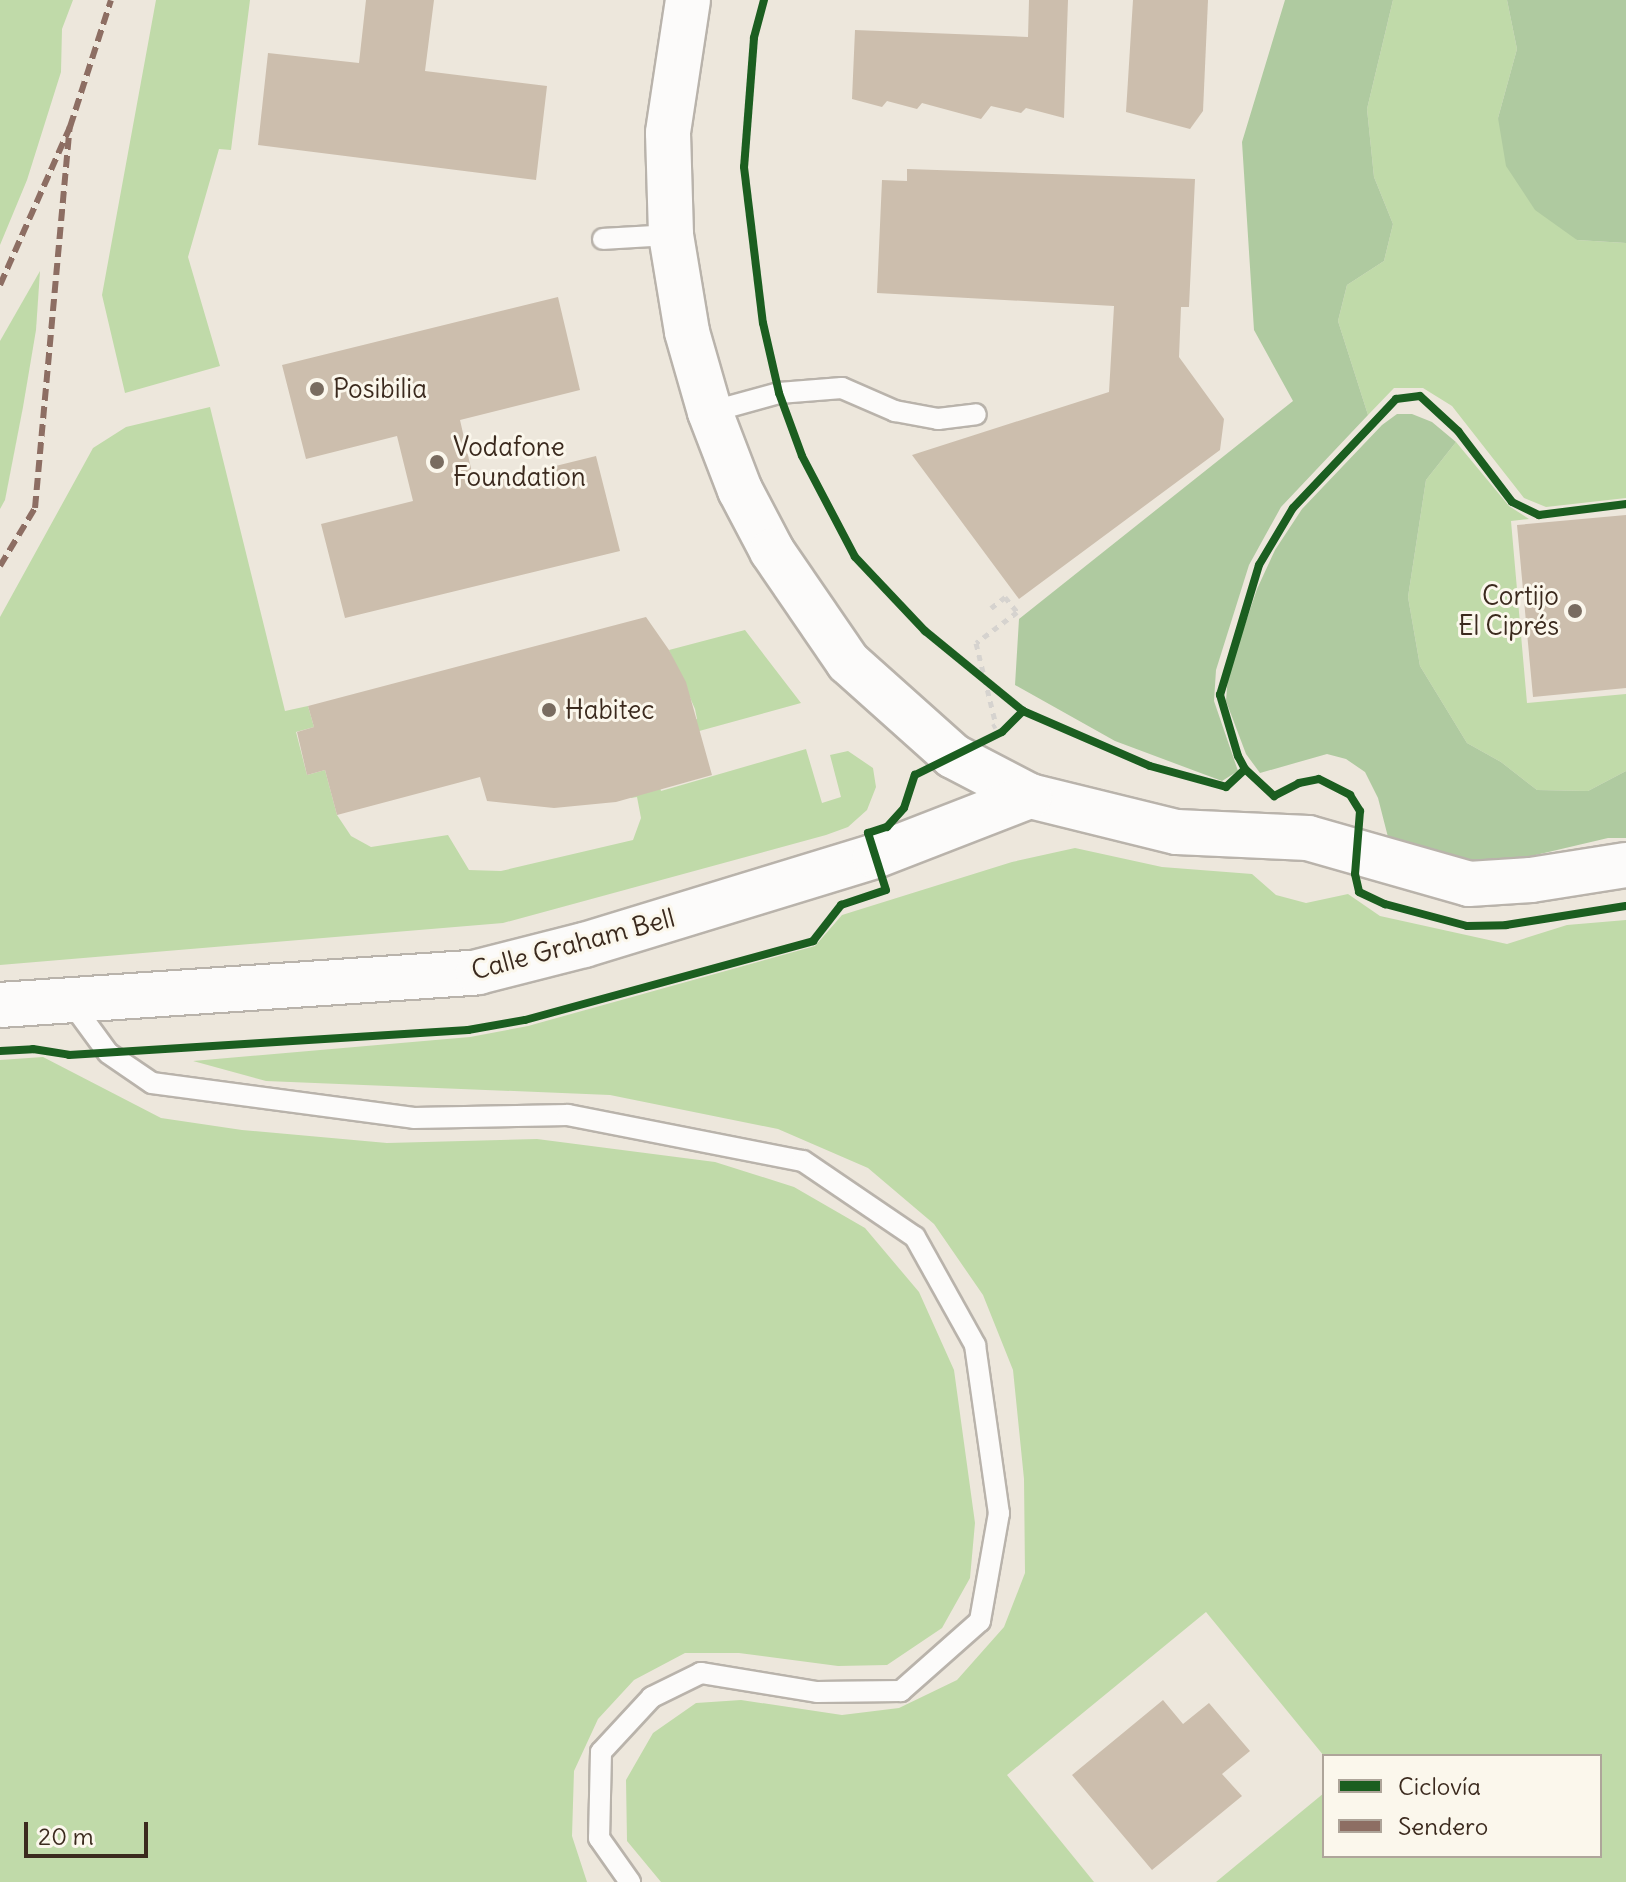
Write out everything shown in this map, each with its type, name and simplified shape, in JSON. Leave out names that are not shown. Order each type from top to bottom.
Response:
[{"type":"street","points":[[688,0],[668,133],[671,235],[687,332],[710,412],[740,490],[772,551],[848,662],[950,753],[1030,796],[1177,832],[1308,838],[1469,884],[1531,880],[1626,865]]},
{"type":"street","name":"Calle Graham Bell","points":[[0,1005],[478,972],[584,945],[875,856],[1030,796]]},
{"type":"lane","points":[[603,239],[671,235]]},
{"type":"lane","points":[[710,412],[779,393],[842,388],[895,411],[938,419],[976,414]]},
{"type":"lane","points":[[70,1001],[108,1053],[152,1083],[414,1118],[568,1115],[803,1161],[915,1237],[975,1345],[999,1513],[980,1621],[901,1691],[817,1692],[701,1673],[652,1697],[601,1752],[599,1838],[630,1882]]},
{"type":"path","points":[[950,753],[996,725],[976,643],[1017,612],[1005,597],[991,608]]},
{"type":"path","points":[[973,670],[1004,695]]},
{"type":"path","points":[[950,753],[1002,732],[1012,721]]},
{"type":"green space","points":[[0,0],[73,0],[62,29],[61,72],[27,180],[0,245]]},
{"type":"green space","points":[[156,0],[250,0],[231,150],[219,149],[188,257],[220,366],[125,393],[102,295]]},
{"type":"green space","points":[[1285,0],[1393,0],[1367,109],[1374,177],[1393,224],[1384,261],[1347,285],[1338,321],[1368,415],[1281,507],[1249,565],[1216,670],[1214,701],[1238,771],[1222,781],[1115,741],[1015,685],[1019,619],[1293,401],[1254,330],[1242,142]]},
{"type":"green space","points":[[1393,0],[1507,0],[1517,49],[1498,118],[1577,240],[1626,243],[1626,498],[1546,507],[1524,498],[1452,406],[1423,388],[1394,388],[1368,415],[1338,321],[1347,285],[1384,261],[1393,224],[1374,177],[1367,109]]},
{"type":"green space","points":[[1507,0],[1626,0],[1626,243],[1577,240],[1535,210],[1506,166],[1498,118],[1517,49]]},
{"type":"green space","points":[[40,271],[36,330],[5,500],[0,509],[0,341]]},
{"type":"green space","points":[[210,407],[285,711],[308,706],[314,727],[296,732],[307,775],[325,770],[337,815],[351,836],[371,847],[448,835],[469,870],[501,871],[633,840],[641,818],[637,797],[631,798],[628,789],[658,781],[661,791],[806,749],[822,803],[841,797],[830,755],[848,751],[873,768],[876,787],[867,810],[848,827],[826,835],[503,923],[0,965],[0,617],[93,448],[126,427]]},
{"type":"green space","points":[[1397,414],[1412,414],[1432,422],[1456,442],[1426,480],[1408,597],[1420,666],[1467,743],[1501,762],[1537,790],[1588,791],[1626,771],[1626,838],[1608,838],[1501,863],[1460,863],[1389,841],[1378,798],[1365,772],[1346,759],[1327,754],[1260,773],[1246,754],[1226,701],[1228,675],[1257,589],[1275,550],[1302,509],[1382,425]]},
{"type":"green space","points":[[1456,442],[1509,506],[1529,519],[1511,521],[1527,703],[1626,694],[1626,771],[1588,791],[1537,790],[1501,762],[1467,743],[1420,666],[1408,597],[1426,480]]},
{"type":"green space","points":[[745,630],[801,703],[692,733],[689,721],[697,719],[695,709],[669,650]]},
{"type":"green space","points":[[1075,848],[1162,867],[1252,874],[1276,895],[1306,903],[1348,894],[1380,916],[1507,944],[1567,925],[1626,920],[1626,1882],[1216,1882],[1322,1795],[1322,1858],[1602,1858],[1602,1754],[1322,1754],[1206,1612],[1007,1775],[1094,1882],[661,1882],[627,1841],[626,1780],[653,1733],[696,1703],[741,1700],[842,1715],[899,1708],[957,1680],[1004,1627],[1025,1573],[1024,1479],[1013,1370],[983,1295],[934,1224],[868,1168],[778,1129],[610,1095],[266,1081],[193,1061],[470,1037],[528,1026],[815,946],[842,915],[1012,862]]},
{"type":"green space","points":[[43,1057],[161,1118],[242,1130],[387,1143],[537,1139],[715,1162],[794,1187],[865,1228],[919,1292],[954,1370],[975,1523],[970,1578],[942,1628],[887,1665],[838,1666],[739,1653],[685,1653],[634,1680],[598,1719],[574,1771],[572,1836],[587,1882],[0,1882],[0,1060]]},
{"type":"building","points":[[366,0],[434,0],[425,71],[547,86],[536,180],[258,145],[268,53],[359,63]]},
{"type":"building","points":[[1029,0],[1068,0],[1064,118],[1026,108],[1021,113],[991,106],[981,119],[922,103],[917,109],[887,101],[882,107],[852,99],[855,30],[1028,37]]},
{"type":"building","points":[[1133,0],[1208,0],[1203,111],[1190,129],[1126,112]]},
{"type":"building","points":[[907,169],[1195,179],[1189,307],[1181,307],[1179,357],[1224,419],[1220,450],[1019,599],[912,455],[1109,392],[1114,306],[877,293],[882,180],[907,181]]},
{"type":"building","points":[[558,297],[580,390],[460,420],[475,486],[596,456],[620,551],[345,618],[321,524],[413,501],[397,436],[306,459],[282,365]]},
{"type":"building","name":"Cortijo El Ciprés","points":[[1626,515],[1626,688],[1533,697],[1517,525]]},
{"type":"building","points":[[646,617],[686,682],[712,775],[616,802],[554,808],[487,801],[480,777],[337,815],[325,770],[307,775],[297,732],[314,727],[308,706]]},
{"type":"building","points":[[1163,1700],[1183,1724],[1209,1703],[1250,1751],[1222,1774],[1242,1796],[1152,1870],[1072,1775]]},
{"type":"marked path","points":[[0,285],[70,127],[111,0]]},
{"type":"marked path","points":[[0,566],[35,508],[70,127]]},
{"type":"cycle path","points":[[764,0],[754,38],[744,167],[763,323],[779,393],[802,456],[855,557],[925,631],[1023,711],[1150,766],[1226,787],[1245,769],[1238,756],[1220,695],[1259,565],[1293,508],[1396,399],[1420,396],[1458,431],[1512,502],[1539,515],[1626,504]]},
{"type":"cycle path","points":[[0,1051],[33,1049],[69,1055],[468,1030],[525,1020],[813,941],[841,905],[886,890],[868,833],[887,827],[904,808],[915,775],[1002,732],[1023,711]]},
{"type":"cycle path","points":[[1245,769],[1274,796],[1299,783],[1319,779],[1350,795],[1360,811],[1355,874],[1359,892],[1385,904],[1467,926],[1506,925],[1626,906]]},
{"type":"place","name":"Posibilia","points":[[317,389]]},
{"type":"place","name":"Vodafone Foundation","points":[[437,462]]},
{"type":"place","name":"Cortijo El Ciprés","points":[[1575,611]]},
{"type":"place","name":"Habitec","points":[[549,710]]}]
